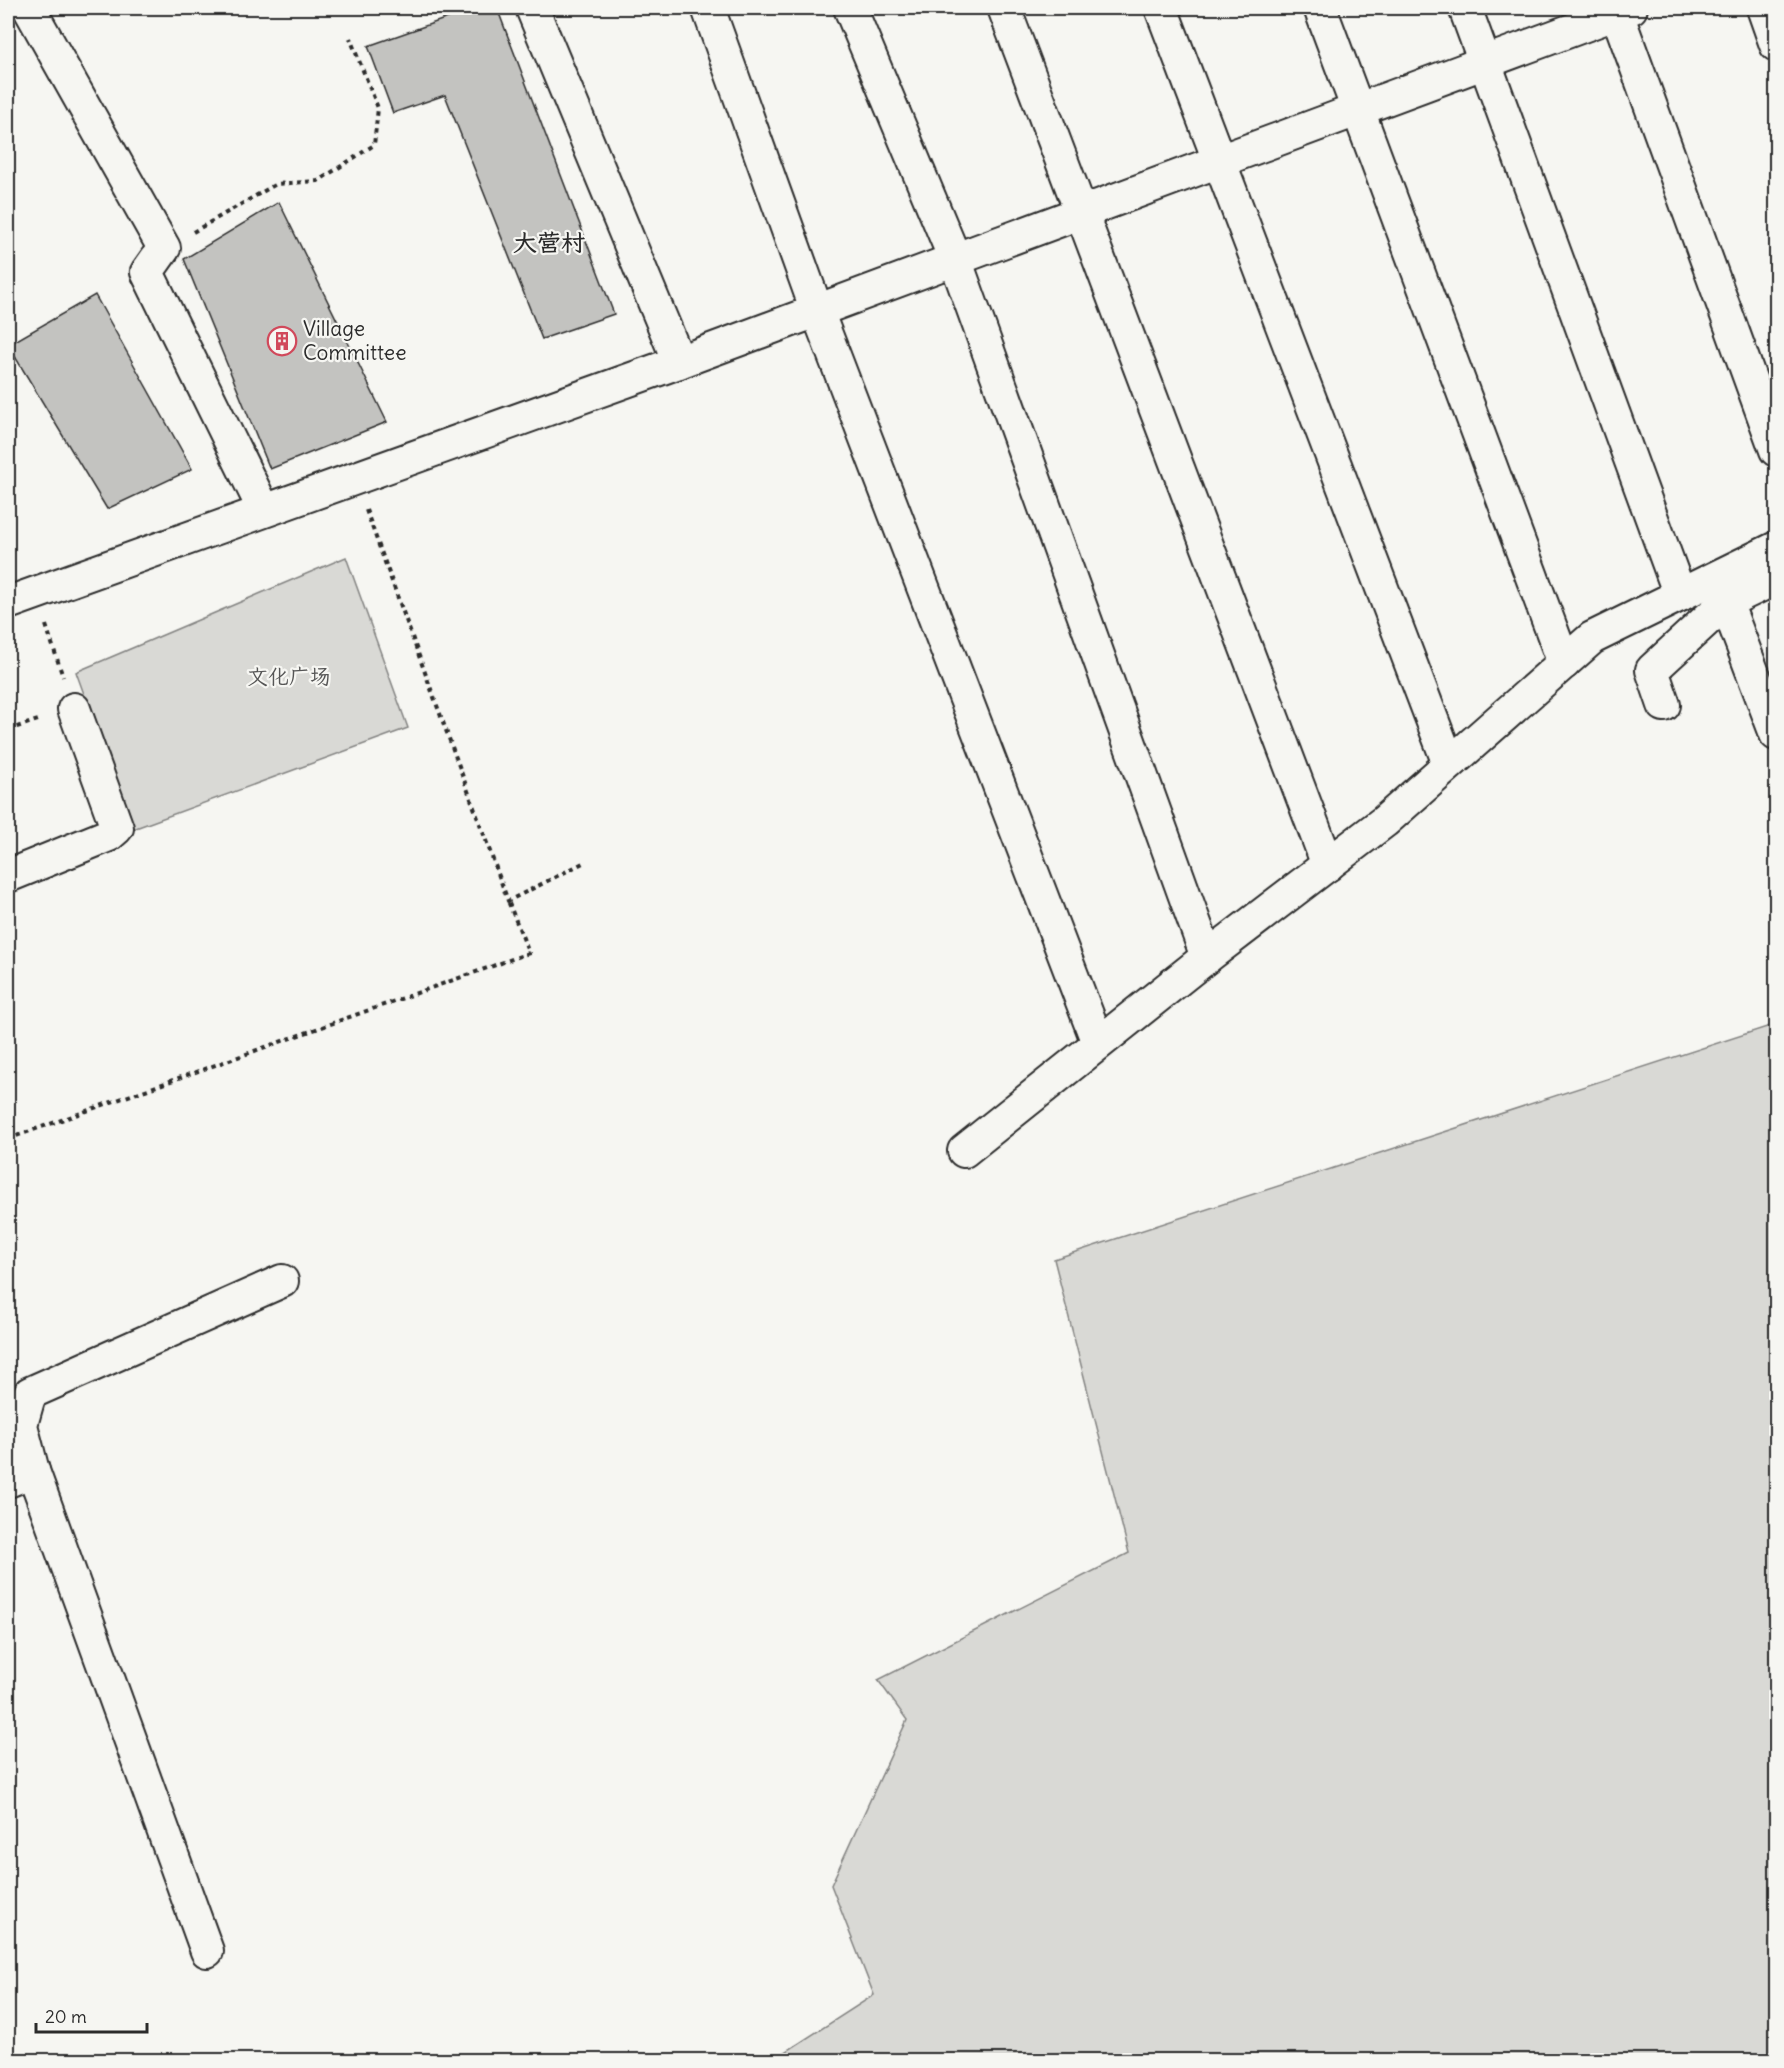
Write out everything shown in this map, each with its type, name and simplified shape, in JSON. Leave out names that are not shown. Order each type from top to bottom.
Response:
[{"type":"street","points":[[29,8],[164,248],[147,272],[264,510]]},
{"type":"street","points":[[532,8],[679,362]]},
{"type":"street","points":[[708,8],[817,311],[1098,1043]]},
{"type":"street","points":[[850,8],[955,259],[1207,957]]},
{"type":"street","points":[[1004,8],[1328,864]]},
{"type":"street","points":[[1161,8],[1449,764]]},
{"type":"street","points":[[1320,8],[1564,663]]},
{"type":"street","points":[[1465,8],[1680,595]]},
{"type":"street","points":[[1763,8],[1776,45]]},
{"type":"street","points":[[21,598],[679,362],[1621,9],[1776,450]]},
{"type":"street","points":[[964,1151],[1207,957],[1385,821],[1592,638],[1776,548]]},
{"type":"street","points":[[1664,705],[1652,670],[1726,602],[1776,578]]},
{"type":"street","points":[[1726,602],[1776,734]]},
{"type":"street","points":[[8,876],[109,835],[117,828],[74,709]]},
{"type":"street","points":[[207,1951],[20,1476],[21,1425],[30,1393],[282,1281]]},
{"type":"street","points":[[8,1385],[21,1425]]},
{"type":"path","points":[[164,248],[276,184],[318,181],[374,145],[378,108],[350,38]]},
{"type":"path","points":[[8,1139],[529,952],[508,901],[354,478]]},
{"type":"path","points":[[8,730],[74,709],[21,598]]},
{"type":"path","points":[[508,901],[585,862]]},
{"type":"green space","name":"文化广场","points":[[346,557],[408,728],[133,829],[76,672]]},
{"type":"green space","points":[[1776,1024],[1776,2060],[773,2060],[874,1995],[831,1885],[907,1720],[878,1680],[1129,1553],[1054,1259]]},
{"type":"building","points":[[476,8],[497,8],[614,314],[542,339],[445,95],[393,113],[368,46]]},
{"type":"building","name":"Village Committee","points":[[279,202],[387,422],[270,469],[184,259]]},
{"type":"building","points":[[95,295],[192,469],[107,509],[8,345]]},
{"type":"place","name":"Village Committee","points":[[282,341]]},
{"type":"district","name":"大营村","points":[[549,243]]}]
